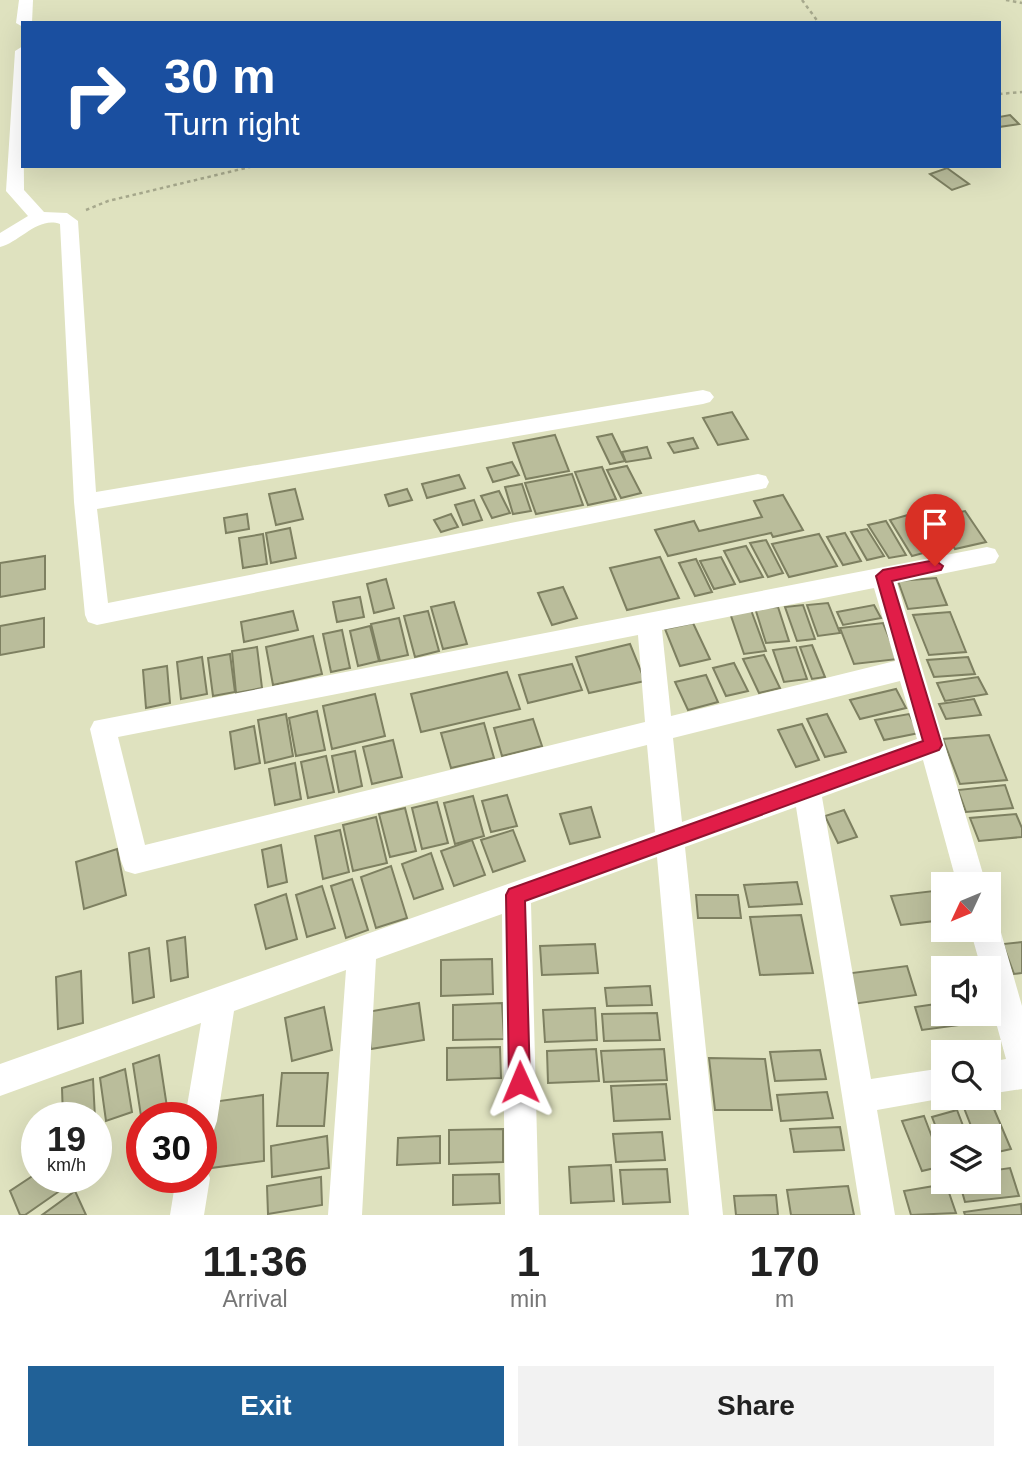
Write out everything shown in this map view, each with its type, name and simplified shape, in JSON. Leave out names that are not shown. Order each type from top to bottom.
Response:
[{"type":"street","points":[[24,21],[26,0]]},
{"type":"street","points":[[21,69],[7,192],[40,218]]},
{"type":"street","points":[[0,241],[40,218],[67,218],[70,224],[85,502],[97,615],[758,482]]},
{"type":"street","points":[[85,502],[703,397]]},
{"type":"street","points":[[909,668],[135,861],[103,729],[987,556]]},
{"type":"street","points":[[883,576],[969,872]]},
{"type":"street","points":[[649,622],[706,1215]]},
{"type":"street","points":[[0,1080],[933,745]]},
{"type":"street","points":[[807,791],[878,1215]]},
{"type":"street","points":[[516,895],[522,1215]]},
{"type":"street","points":[[989,942],[1022,1061]]},
{"type":"street","points":[[345,1215],[362,950]]},
{"type":"street","points":[[204,1102],[220,1001]]},
{"type":"street","points":[[1001,1076],[1022,1073]]},
{"type":"street","points":[[858,1097],[931,1086]]},
{"type":"street","points":[[187,1215],[190,1193]]},
{"type":"path","points":[[802,0],[818,21]]},
{"type":"path","points":[[1006,0],[1022,3]]},
{"type":"path","points":[[1001,94],[1022,92]]},
{"type":"path","points":[[67,218],[108,201],[246,168]]},
{"type":"building","points":[[1010,115],[1019,124],[1001,127],[1001,117]]},
{"type":"building","points":[[947,168],[969,184],[952,190],[930,174]]},
{"type":"building","points":[[732,412],[748,439],[718,445],[703,418]]},
{"type":"building","points":[[612,434],[625,461],[610,464],[597,437]]},
{"type":"building","points":[[555,435],[569,471],[526,479],[513,443]]},
{"type":"building","points":[[693,438],[698,448],[674,453],[668,443]]},
{"type":"building","points":[[647,447],[651,458],[626,462],[622,452]]},
{"type":"building","points":[[512,462],[519,475],[493,482],[487,468]]},
{"type":"building","points":[[627,466],[641,493],[621,498],[607,470]]},
{"type":"building","points":[[602,467],[616,499],[588,505],[575,472]]},
{"type":"building","points":[[572,474],[583,505],[536,514],[525,483]]},
{"type":"building","points":[[459,475],[465,488],[427,498],[422,484]]},
{"type":"building","points":[[522,484],[531,511],[513,514],[505,487]]},
{"type":"building","points":[[295,489],[303,519],[276,525],[269,494]]},
{"type":"building","points":[[407,489],[412,500],[389,506],[385,495]]},
{"type":"building","points":[[499,491],[510,513],[492,518],[481,496]]},
{"type":"building","points":[[783,495],[803,530],[773,537],[771,533],[668,556],[655,530],[694,521],[699,531],[762,517],[754,501]]},
{"type":"building","points":[[474,500],[482,520],[463,525],[455,505]]},
{"type":"building","points":[[965,511],[986,542],[955,549],[934,517]]},
{"type":"building","points":[[247,514],[249,529],[226,533],[224,518]]},
{"type":"building","points":[[451,514],[458,527],[441,532],[434,520]]},
{"type":"building","points":[[908,515],[931,551],[912,556],[890,520]]},
{"type":"building","points":[[886,521],[906,555],[889,558],[868,525]]},
{"type":"building","points":[[290,528],[296,558],[271,563],[266,533]]},
{"type":"building","points":[[867,529],[884,556],[867,560],[851,532]]},
{"type":"building","points":[[845,533],[861,561],[843,565],[827,537]]},
{"type":"building","points":[[263,534],[267,564],[243,568],[239,538]]},
{"type":"building","points":[[819,534],[837,566],[789,577],[772,544]]},
{"type":"building","points":[[766,540],[783,573],[768,577],[750,543]]},
{"type":"building","points":[[746,546],[763,577],[740,582],[724,551]]},
{"type":"building","points":[[45,556],[45,589],[0,597],[0,563]]},
{"type":"building","points":[[660,557],[679,598],[627,610],[610,568]]},
{"type":"building","points":[[721,557],[735,584],[714,589],[700,561]]},
{"type":"building","points":[[696,559],[712,592],[695,596],[679,563]]},
{"type":"building","points":[[936,578],[947,605],[908,609],[898,581]]},
{"type":"building","points":[[386,579],[394,608],[374,613],[367,584]]},
{"type":"building","points":[[563,587],[577,618],[552,625],[538,593]]},
{"type":"building","points":[[360,597],[364,617],[337,622],[333,602]]},
{"type":"building","points":[[454,602],[467,644],[443,649],[431,607]]},
{"type":"building","points":[[828,603],[840,633],[818,636],[807,605]]},
{"type":"building","points":[[803,605],[815,639],[797,641],[785,607]]},
{"type":"building","points":[[874,605],[881,618],[843,625],[837,612]]},
{"type":"building","points":[[778,607],[789,641],[766,643],[755,608]]},
{"type":"building","points":[[751,610],[766,651],[744,654],[730,613]]},
{"type":"building","points":[[293,611],[298,630],[244,642],[241,622]]},
{"type":"building","points":[[428,611],[439,651],[415,657],[404,616]]},
{"type":"building","points":[[950,612],[966,652],[929,655],[913,615]]},
{"type":"building","points":[[44,618],[44,647],[0,655],[0,626]]},
{"type":"building","points":[[399,618],[408,655],[380,661],[371,624]]},
{"type":"building","points":[[693,623],[710,659],[680,666],[665,629]]},
{"type":"building","points":[[883,623],[898,659],[854,664],[840,628]]},
{"type":"building","points":[[370,626],[379,661],[358,666],[350,631]]},
{"type":"building","points":[[342,630],[350,668],[331,672],[323,634]]},
{"type":"building","points":[[313,636],[322,674],[273,685],[266,647]]},
{"type":"building","points":[[630,644],[645,681],[589,693],[576,657]]},
{"type":"building","points":[[812,645],[825,677],[812,679],[800,647]]},
{"type":"building","points":[[257,647],[262,688],[236,693],[232,651]]},
{"type":"building","points":[[796,647],[807,679],[784,682],[773,650]]},
{"type":"building","points":[[230,654],[235,692],[213,696],[208,658]]},
{"type":"building","points":[[764,655],[780,688],[759,693],[743,659]]},
{"type":"building","points":[[202,657],[207,694],[181,699],[177,662]]},
{"type":"building","points":[[968,657],[975,674],[934,677],[927,660]]},
{"type":"building","points":[[734,663],[748,691],[726,696],[713,668]]},
{"type":"building","points":[[572,664],[582,690],[528,703],[519,675]]},
{"type":"building","points":[[167,666],[170,703],[146,708],[143,670]]},
{"type":"building","points":[[507,672],[520,709],[421,732],[411,694]]},
{"type":"building","points":[[706,675],[718,702],[688,710],[675,682]]},
{"type":"building","points":[[978,677],[987,694],[945,701],[937,683]]},
{"type":"building","points":[[896,689],[906,708],[860,719],[850,700]]},
{"type":"building","points":[[375,694],[385,736],[332,749],[323,706]]},
{"type":"building","points":[[974,699],[981,715],[946,719],[939,704]]},
{"type":"building","points":[[317,711],[325,750],[296,756],[289,718]]},
{"type":"building","points":[[286,714],[293,756],[265,763],[258,720]]},
{"type":"building","points":[[827,714],[846,752],[825,757],[807,719]]},
{"type":"building","points":[[909,714],[919,733],[884,740],[875,720]]},
{"type":"building","points":[[533,719],[542,746],[502,756],[494,728]]},
{"type":"building","points":[[484,723],[494,758],[451,768],[441,733]]},
{"type":"building","points":[[802,724],[819,760],[796,767],[778,730]]},
{"type":"building","points":[[254,726],[260,763],[235,769],[230,732]]},
{"type":"building","points":[[989,735],[1007,780],[960,784],[943,739]]},
{"type":"building","points":[[393,740],[402,777],[372,784],[363,747]]},
{"type":"building","points":[[355,751],[362,786],[339,792],[332,756]]},
{"type":"building","points":[[326,756],[334,792],[308,798],[301,762]]},
{"type":"building","points":[[295,763],[301,799],[275,805],[269,769]]},
{"type":"building","points":[[1005,785],[1013,808],[966,812],[958,790]]},
{"type":"building","points":[[507,795],[517,826],[491,832],[482,801]]},
{"type":"building","points":[[473,796],[484,836],[455,844],[444,803]]},
{"type":"building","points":[[437,802],[448,843],[422,849],[412,808]]},
{"type":"building","points":[[591,807],[600,837],[570,844],[560,814]]},
{"type":"building","points":[[405,808],[416,851],[390,857],[379,814]]},
{"type":"building","points":[[844,810],[857,837],[838,843],[825,816]]},
{"type":"building","points":[[1016,814],[1022,828],[1022,837],[979,841],[970,818]]},
{"type":"building","points":[[376,817],[387,863],[353,871],[343,825]]},
{"type":"building","points":[[340,830],[349,872],[323,879],[315,836]]},
{"type":"building","points":[[513,830],[525,861],[493,872],[481,840]]},
{"type":"building","points":[[472,840],[485,875],[454,886],[441,851]]},
{"type":"building","points":[[281,845],[287,882],[268,887],[262,850]]},
{"type":"building","points":[[117,849],[126,895],[84,909],[76,862]]},
{"type":"building","points":[[431,853],[443,889],[414,899],[402,864]]},
{"type":"building","points":[[391,866],[407,918],[376,928],[361,877]]},
{"type":"building","points":[[352,879],[368,930],[346,938],[331,886]]},
{"type":"building","points":[[797,882],[802,904],[749,907],[744,885]]},
{"type":"building","points":[[322,886],[335,928],[307,937],[296,895]]},
{"type":"building","points":[[931,891],[931,921],[901,925],[891,896]]},
{"type":"building","points":[[286,894],[297,939],[266,949],[255,905]]},
{"type":"building","points":[[696,895],[738,895],[741,918],[698,918]]},
{"type":"building","points":[[801,915],[813,973],[760,975],[750,917]]},
{"type":"building","points":[[185,937],[188,977],[171,981],[167,941]]},
{"type":"building","points":[[1022,942],[1022,973],[1014,974],[1003,944]]},
{"type":"building","points":[[595,944],[598,973],[542,975],[540,946]]},
{"type":"building","points":[[149,948],[154,997],[133,1003],[129,953]]},
{"type":"building","points":[[492,959],[493,994],[441,996],[441,960]]},
{"type":"building","points":[[907,966],[916,995],[853,1004],[844,974]]},
{"type":"building","points":[[81,971],[83,1023],[58,1029],[56,977]]},
{"type":"building","points":[[650,986],[652,1005],[607,1006],[605,988]]},
{"type":"building","points":[[419,1003],[424,1040],[371,1049],[367,1012]]},
{"type":"building","points":[[502,1003],[504,1039],[453,1040],[453,1005]]},
{"type":"building","points":[[931,1005],[931,1026],[952,1026],[922,1030],[915,1007]]},
{"type":"building","points":[[324,1007],[332,1050],[292,1061],[285,1018]]},
{"type":"building","points":[[595,1008],[597,1040],[545,1042],[543,1010]]},
{"type":"building","points":[[657,1013],[660,1040],[604,1041],[602,1014]]},
{"type":"building","points":[[500,1047],[501,1078],[447,1080],[447,1048]]},
{"type":"building","points":[[596,1049],[599,1081],[548,1083],[547,1051]]},
{"type":"building","points":[[664,1049],[667,1080],[604,1082],[601,1051]]},
{"type":"building","points":[[820,1050],[826,1079],[775,1081],[770,1052]]},
{"type":"building","points":[[159,1055],[166,1102],[139,1102],[133,1064]]},
{"type":"building","points":[[709,1058],[765,1059],[772,1110],[715,1110]]},
{"type":"building","points":[[125,1069],[130,1102],[126,1102],[126,1114],[112,1119],[112,1102],[103,1102],[100,1078]]},
{"type":"building","points":[[282,1073],[328,1073],[324,1126],[277,1126]]},
{"type":"building","points":[[93,1079],[94,1102],[62,1102],[62,1088]]},
{"type":"building","points":[[666,1084],[670,1119],[614,1121],[611,1086]]},
{"type":"building","points":[[827,1092],[833,1118],[781,1121],[777,1095]]},
{"type":"building","points":[[263,1095],[264,1161],[217,1167],[217,1102],[212,1102]]},
{"type":"building","points":[[957,1110],[962,1124],[935,1124],[932,1117]]},
{"type":"building","points":[[965,1110],[994,1110],[1000,1124],[970,1124]]},
{"type":"building","points":[[924,1116],[931,1134],[931,1169],[922,1171],[902,1121]]},
{"type":"building","points":[[1001,1126],[1011,1149],[1001,1151]]},
{"type":"building","points":[[840,1127],[844,1150],[794,1152],[790,1129]]},
{"type":"building","points":[[503,1129],[503,1162],[449,1164],[449,1130]]},
{"type":"building","points":[[662,1132],[665,1160],[616,1162],[613,1134]]},
{"type":"building","points":[[327,1136],[329,1168],[272,1177],[271,1146]]},
{"type":"building","points":[[440,1136],[440,1163],[397,1165],[398,1138]]},
{"type":"building","points":[[611,1165],[614,1201],[571,1203],[569,1167]]},
{"type":"building","points":[[1010,1168],[1019,1196],[965,1202],[963,1194],[1001,1194],[1001,1169]]},
{"type":"building","points":[[667,1169],[670,1202],[623,1204],[620,1170]]},
{"type":"building","points":[[499,1174],[500,1203],[453,1205],[453,1175]]},
{"type":"building","points":[[321,1177],[322,1205],[268,1214],[267,1186]]},
{"type":"building","points":[[21,1184],[21,1193],[57,1193],[25,1215],[20,1215],[10,1191]]},
{"type":"building","points":[[848,1186],[854,1215],[791,1215],[787,1190]]},
{"type":"building","points":[[931,1186],[931,1194],[949,1194],[956,1213],[911,1215],[904,1191]]},
{"type":"building","points":[[76,1193],[86,1215],[42,1215]]},
{"type":"building","points":[[776,1195],[778,1215],[736,1215],[734,1196]]},
{"type":"building","points":[[1021,1204],[1022,1215],[965,1215],[964,1212]]},
{"type":"route","points":[[520,1082],[516,895],[933,745],[883,576],[935,566]]}]
